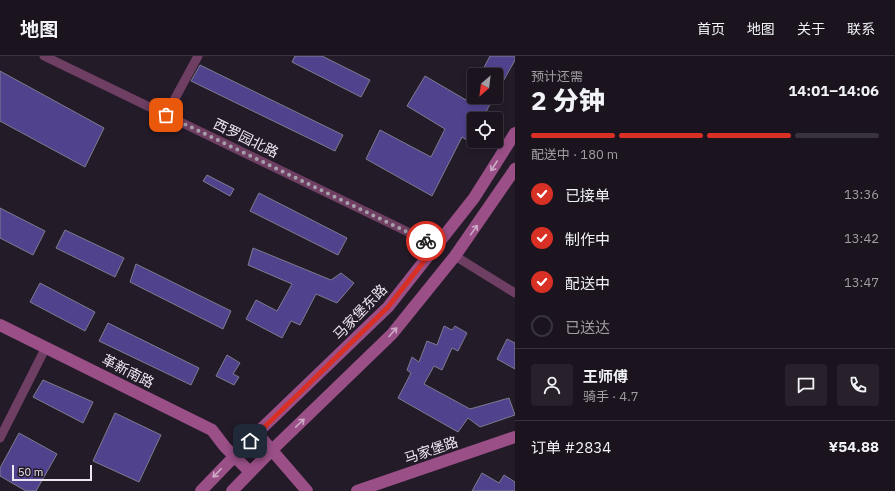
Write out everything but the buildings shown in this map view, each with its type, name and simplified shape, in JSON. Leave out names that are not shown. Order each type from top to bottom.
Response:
[{"type":"main road","name":"马家堡东路","points":[[201,491],[234,456],[388,307],[474,198],[515,133]]},
{"type":"main road","points":[[232,491],[272,450],[392,334],[455,256],[515,169]]},
{"type":"main road","name":"革新南路","points":[[0,325],[212,430],[250,472]]},
{"type":"main road","points":[[258,433],[307,491]]},
{"type":"main road","name":"马家堡路","points":[[357,491],[515,437]]},
{"type":"street","name":"西罗园北路","points":[[44,56],[436,246]]},
{"type":"street","points":[[166,115],[198,56]]},
{"type":"street","points":[[455,256],[515,293]]},
{"type":"street","points":[[0,438],[46,347]]},
{"type":"way so far","points":[[166,115],[426,241]]},
{"type":"route","points":[[250,441],[388,307],[436,246],[426,241]]}]
